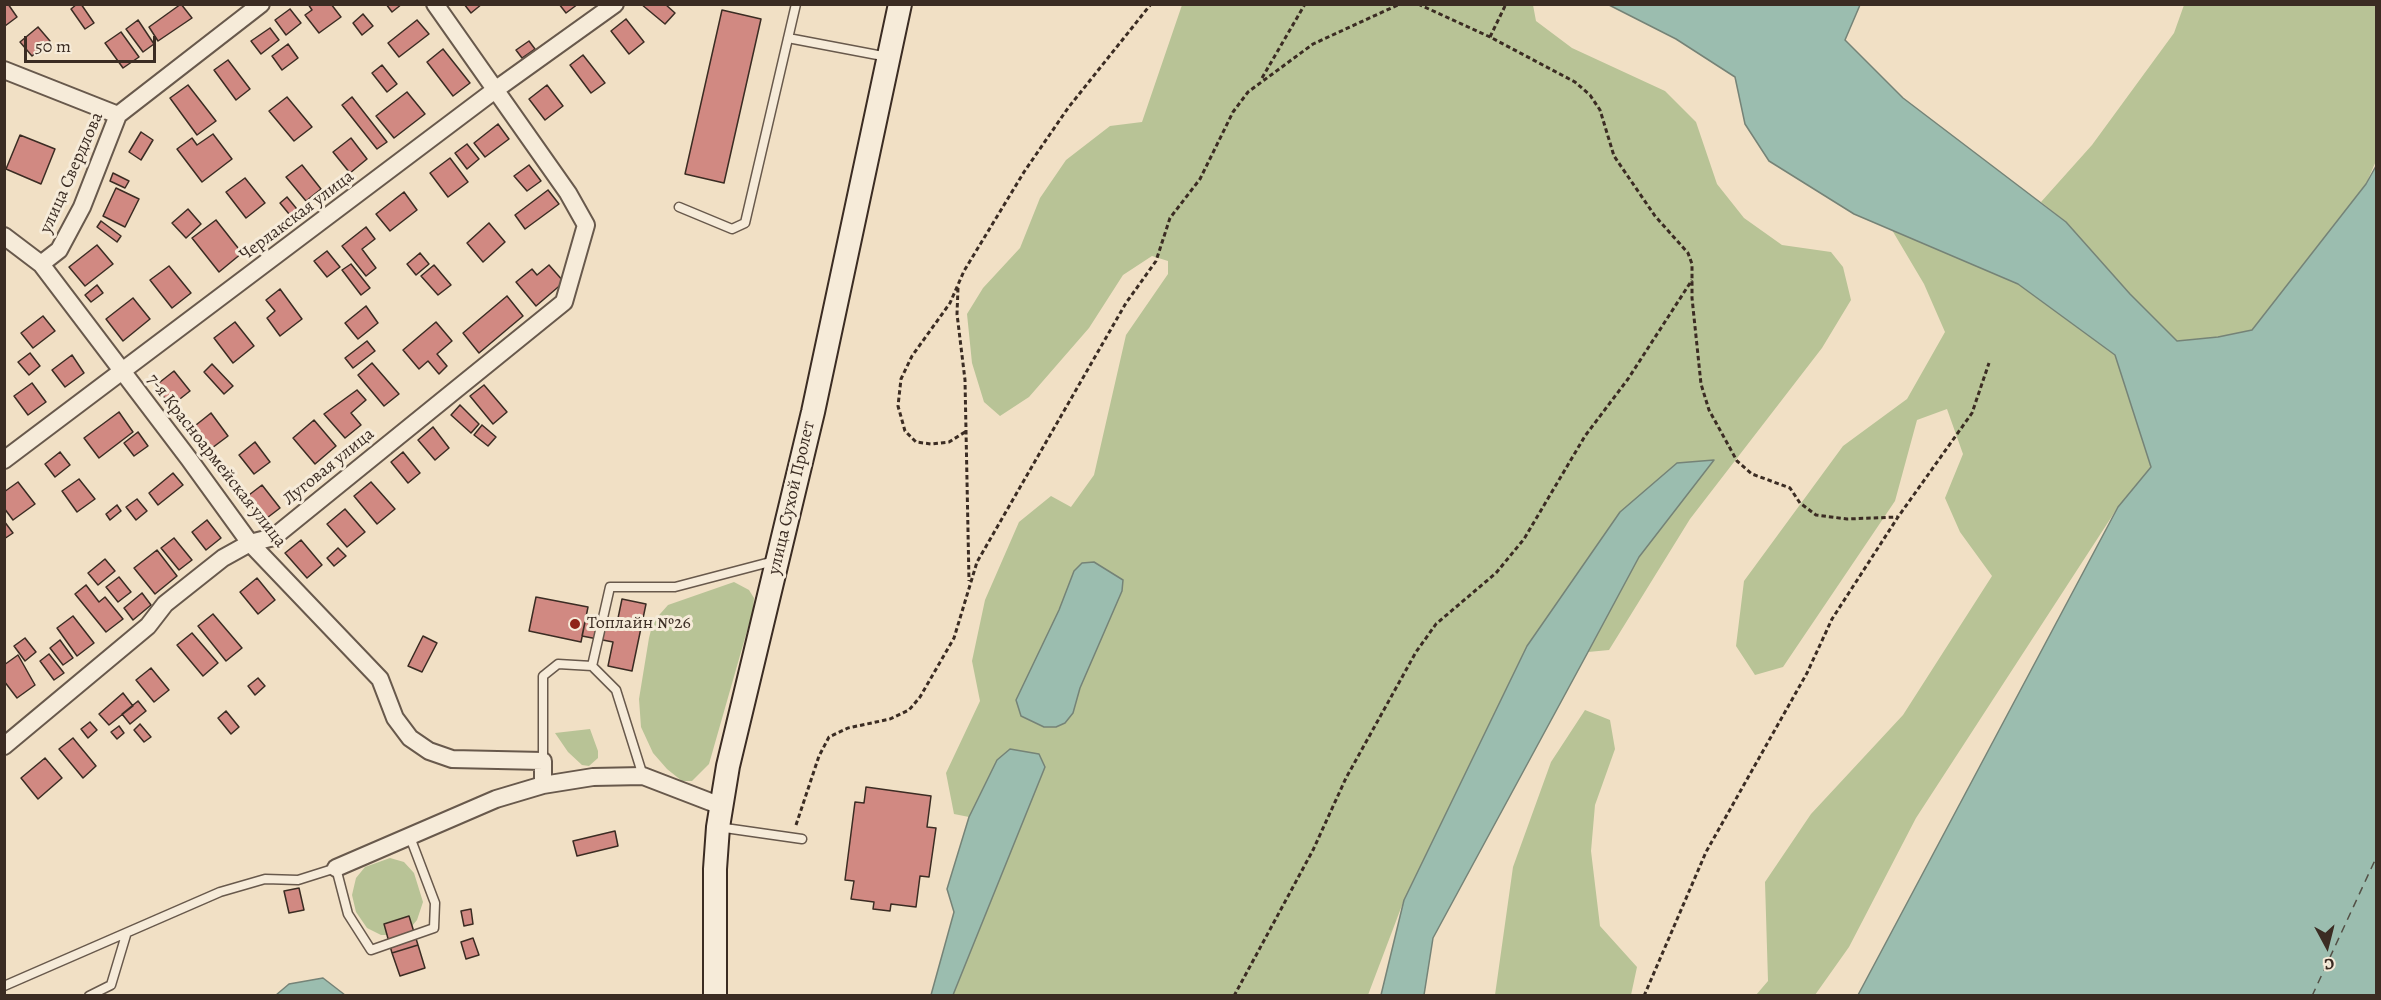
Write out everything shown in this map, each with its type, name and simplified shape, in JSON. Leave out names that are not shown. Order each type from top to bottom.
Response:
[{"type":"main road","name":"улица Сухой Пролет","points":[[715,996],[713,917],[720,816],[815,400],[900,4]]},
{"type":"street","name":"улица Свердлова","points":[[4,236],[40,264],[59,250],[82,207],[118,115],[261,4]]},
{"type":"street","points":[[435,4],[495,90]]},
{"type":"street","name":"Черлакская улица","points":[[4,460],[495,90],[615,4]]},
{"type":"street","points":[[4,70],[118,115]]},
{"type":"street","name":"Луговая улица","points":[[4,746],[148,626],[165,604],[223,558],[250,543],[274,537],[564,302],[586,225],[568,193],[495,90]]},
{"type":"street","name":"7-я Красноармейская улица","points":[[40,264],[250,543],[380,679],[395,718],[410,738],[429,751],[453,759],[543,761]]},
{"type":"street","points":[[543,761],[543,784]]},
{"type":"street","points":[[336,868],[495,799],[543,784],[593,777],[643,776],[720,816]]},
{"type":"lane","points":[[679,207],[732,229],[745,223],[796,4]]},
{"type":"lane","points":[[788,38],[889,57]]},
{"type":"lane","points":[[592,666],[610,587],[675,587],[777,560]]},
{"type":"lane","points":[[543,761],[543,676],[558,664],[592,666],[616,690],[643,776]]},
{"type":"lane","points":[[720,816],[783,836],[802,839]]},
{"type":"lane","points":[[4,986],[220,892],[265,879],[298,880],[336,868],[348,914],[371,950],[434,928],[435,903],[410,837]]},
{"type":"lane","points":[[89,996],[111,985],[126,934]]},
{"type":"path","points":[[965,432],[949,442],[931,444],[916,442],[905,430],[898,406],[901,379],[912,356],[950,303],[958,284],[1001,209],[1068,108],[1151,4]]},
{"type":"path","points":[[783,836],[796,826],[819,756],[829,737],[848,728],[890,719],[909,710],[920,697],[954,638],[969,583],[978,562],[1126,303],[1156,261],[1170,218],[1200,179],[1233,112],[1259,81],[1305,4]]},
{"type":"path","points":[[1259,81],[1313,44],[1400,4]]},
{"type":"path","points":[[1418,4],[1490,37],[1575,82],[1590,95],[1600,110],[1614,156],[1655,216],[1688,253],[1692,264],[1701,384],[1709,410],[1737,461],[1752,474],[1790,488],[1800,503],[1816,515],[1847,519],[1898,517]]},
{"type":"path","points":[[1490,37],[1506,4]]},
{"type":"path","points":[[1234,996],[1313,850],[1346,778],[1416,652],[1436,624],[1496,573],[1524,539],[1585,436],[1628,380],[1692,280]]},
{"type":"path","points":[[958,284],[957,314],[965,380],[969,583]]},
{"type":"path","points":[[1644,996],[1706,852],[1807,673],[1832,619],[1898,517],[1972,413],[1989,363]]},
{"type":"shaded area","points":[[1182,5],[1533,5],[1536,21],[1572,48],[1665,91],[1696,122],[1717,184],[1744,218],[1782,245],[1831,252],[1843,267],[1851,300],[1822,348],[1690,519],[1609,650],[1588,652],[1639,557],[1621,512],[1527,646],[1404,900],[1368,995],[953,995],[1045,767],[997,760],[969,817],[954,814],[946,773],[980,701],[972,661],[985,600],[1019,522],[1051,496],[1071,507],[1094,475],[1126,335],[1168,274],[1168,261],[1152,256],[1123,275],[1089,328],[1029,397],[1000,416],[984,402],[972,363],[967,314],[983,288],[1020,248],[1040,198],[1066,160],[1110,126],[1142,122]]},
{"type":"shaded area","points":[[1609,5],[1860,5],[1845,40],[1903,98],[2066,222],[2130,294],[2177,341],[2218,337],[2252,330],[2366,184],[2376,166],[2376,995],[1858,995],[2118,507],[2151,467],[2115,355],[2018,284],[1854,214],[1769,161],[1745,124],[1735,77],[1676,39]]},
{"type":"shaded area","points":[[2184,5],[2376,5],[2376,161],[2366,184],[2252,330],[2218,337],[2177,341],[2130,294],[2066,222],[2041,202],[2092,145],[2174,33]]},
{"type":"shaded area","points":[[1892,230],[2018,284],[2115,355],[2151,467],[2118,507],[1916,818],[1849,947],[1815,995],[1756,995],[1768,981],[1765,882],[1811,814],[1903,715],[1992,576],[1960,532],[1945,498],[1963,454],[1947,409],[1917,420],[1895,501],[1783,667],[1755,675],[1736,646],[1744,581],[1843,446],[1907,399],[1945,332],[1924,284]]},
{"type":"shaded area","points":[[1714,460],[1639,557],[1433,938],[1424,995],[1381,995],[1404,900],[1527,646],[1620,512],[1677,463]]},
{"type":"shaded area","points":[[1094,562],[1123,580],[1122,591],[1080,688],[1073,713],[1065,723],[1056,727],[1044,727],[1021,716],[1016,700],[1059,610],[1074,571],[1082,563]]},
{"type":"shaded area","points":[[734,582],[749,590],[754,598],[753,610],[709,764],[692,781],[682,781],[653,753],[641,727],[639,699],[653,622],[668,605]]},
{"type":"shaded area","points":[[1585,710],[1610,720],[1615,749],[1595,805],[1591,851],[1600,926],[1637,967],[1631,995],[1495,995],[1513,867],[1551,762]]},
{"type":"shaded area","points":[[590,729],[598,751],[598,758],[589,766],[582,765],[568,752],[555,733]]},
{"type":"shaded area","points":[[1010,749],[1039,754],[1045,767],[953,995],[931,995],[954,912],[947,889],[969,817],[997,760]]},
{"type":"shaded area","points":[[390,858],[404,862],[414,873],[423,902],[417,920],[412,926],[409,916],[384,924],[387,935],[381,935],[367,928],[356,912],[352,895],[356,878],[365,867]]},
{"type":"shaded area","points":[[323,978],[345,995],[276,995],[289,984]]},
{"type":"building","points":[[4,4],[8,4],[17,17],[5,26]]},
{"type":"building","points":[[81,4],[94,23],[85,29],[71,9]]},
{"type":"building","points":[[181,4],[192,18],[158,41],[149,27]]},
{"type":"building","points":[[308,4],[331,4],[341,17],[319,33],[305,15],[312,10]]},
{"type":"building","points":[[386,4],[402,4],[392,12]]},
{"type":"building","points":[[464,4],[482,4],[471,13]]},
{"type":"building","points":[[559,4],[578,4],[566,13]]},
{"type":"building","points":[[641,4],[665,4],[675,13],[665,24]]},
{"type":"building","points":[[290,9],[301,23],[286,35],[275,20]]},
{"type":"building","points":[[722,10],[761,19],[724,183],[685,174]]},
{"type":"building","points":[[363,14],[373,26],[362,35],[353,23]]},
{"type":"building","points":[[626,19],[644,42],[629,54],[611,31]]},
{"type":"building","points":[[138,20],[154,44],[143,52],[126,29]]},
{"type":"building","points":[[417,20],[429,34],[399,57],[388,43]]},
{"type":"building","points":[[38,27],[50,41],[32,56],[20,42]]},
{"type":"building","points":[[270,28],[279,40],[261,54],[251,41]]},
{"type":"building","points":[[121,32],[139,57],[123,68],[105,43]]},
{"type":"building","points":[[529,41],[535,49],[522,58],[516,50]]},
{"type":"building","points":[[288,44],[298,58],[282,70],[272,56]]},
{"type":"building","points":[[443,49],[470,83],[453,96],[427,62]]},
{"type":"building","points":[[583,55],[605,83],[591,93],[570,65]]},
{"type":"building","points":[[228,60],[250,89],[236,100],[214,70]]},
{"type":"building","points":[[382,65],[397,84],[387,92],[372,73]]},
{"type":"building","points":[[188,85],[216,121],[197,135],[170,98]]},
{"type":"building","points":[[547,85],[563,106],[545,120],[529,99]]},
{"type":"building","points":[[407,92],[425,114],[394,138],[376,116]]},
{"type":"building","points":[[287,97],[312,127],[294,141],[269,111]]},
{"type":"building","points":[[352,97],[387,142],[377,149],[342,105]]},
{"type":"building","points":[[498,124],[509,139],[485,157],[474,143]]},
{"type":"building","points":[[141,132],[153,140],[141,160],[129,152]]},
{"type":"building","points":[[213,134],[232,159],[202,182],[177,149],[192,138],[197,145]]},
{"type":"building","points":[[20,135],[55,149],[41,184],[6,169]]},
{"type":"building","points":[[351,138],[367,159],[350,173],[333,152]]},
{"type":"building","points":[[467,144],[479,159],[467,169],[455,153]]},
{"type":"building","points":[[450,158],[468,182],[448,197],[430,173]]},
{"type":"building","points":[[302,165],[321,189],[306,201],[286,177]]},
{"type":"building","points":[[529,165],[541,181],[527,191],[514,176]]},
{"type":"building","points":[[113,173],[129,181],[125,188],[110,181]]},
{"type":"building","points":[[245,178],[265,203],[246,218],[226,192]]},
{"type":"building","points":[[116,188],[139,199],[125,227],[103,216]]},
{"type":"building","points":[[548,190],[559,204],[525,229],[515,215]]},
{"type":"building","points":[[404,192],[417,210],[390,231],[376,214]]},
{"type":"building","points":[[287,197],[301,214],[294,220],[280,203]]},
{"type":"building","points":[[188,209],[201,224],[186,238],[172,223]]},
{"type":"building","points":[[216,220],[242,253],[219,272],[192,238]]},
{"type":"building","points":[[101,221],[121,236],[117,242],[97,227]]},
{"type":"building","points":[[489,223],[505,242],[483,262],[467,243]]},
{"type":"building","points":[[366,227],[375,239],[362,249],[376,268],[366,276],[342,246]]},
{"type":"building","points":[[97,245],[113,264],[85,286],[69,267]]},
{"type":"building","points":[[327,251],[340,267],[327,277],[314,261]]},
{"type":"building","points":[[420,253],[429,264],[416,275],[407,264]]},
{"type":"building","points":[[351,264],[370,288],[361,295],[342,270]]},
{"type":"building","points":[[434,265],[451,285],[438,295],[421,276]]},
{"type":"building","points":[[549,265],[564,282],[536,306],[516,282],[532,269],[537,275]]},
{"type":"building","points":[[169,266],[191,293],[172,308],[150,280]]},
{"type":"building","points":[[97,285],[103,293],[91,302],[85,295]]},
{"type":"building","points":[[280,289],[302,319],[280,336],[267,318],[275,311],[266,300]]},
{"type":"building","points":[[507,296],[523,316],[479,353],[463,333]]},
{"type":"building","points":[[133,298],[150,319],[123,341],[106,319]]},
{"type":"building","points":[[366,306],[378,323],[358,339],[345,323]]},
{"type":"building","points":[[43,316],[55,331],[33,348],[21,333]]},
{"type":"building","points":[[235,322],[254,346],[233,363],[214,338]]},
{"type":"building","points":[[436,322],[452,341],[437,354],[447,366],[439,374],[428,361],[419,369],[403,350]]},
{"type":"building","points":[[367,341],[375,351],[353,368],[345,358]]},
{"type":"building","points":[[30,353],[40,366],[29,375],[18,362]]},
{"type":"building","points":[[72,355],[84,373],[65,387],[52,370]]},
{"type":"building","points":[[372,363],[399,394],[384,406],[358,375]]},
{"type":"building","points":[[212,364],[233,386],[224,394],[204,372]]},
{"type":"building","points":[[174,371],[190,391],[171,406],[155,386]]},
{"type":"building","points":[[32,383],[46,402],[28,415],[14,396]]},
{"type":"building","points":[[484,385],[507,412],[493,424],[470,396]]},
{"type":"building","points":[[357,390],[366,400],[351,413],[361,425],[345,438],[324,414]]},
{"type":"building","points":[[460,405],[479,424],[471,433],[451,415]]},
{"type":"building","points":[[119,412],[133,432],[99,458],[84,438]]},
{"type":"building","points":[[211,413],[228,436],[208,451],[191,429]]},
{"type":"building","points":[[314,420],[336,446],[315,464],[293,438]]},
{"type":"building","points":[[482,425],[496,437],[488,446],[474,435]]},
{"type":"building","points":[[433,427],[449,448],[435,460],[418,440]]},
{"type":"building","points":[[138,432],[148,446],[134,456],[124,443]]},
{"type":"building","points":[[255,442],[270,462],[254,474],[239,455]]},
{"type":"building","points":[[60,452],[70,465],[55,477],[45,464]]},
{"type":"building","points":[[403,452],[420,473],[408,483],[391,462]]},
{"type":"building","points":[[173,473],[183,485],[158,505],[149,493]]},
{"type":"building","points":[[79,479],[95,499],[77,512],[62,491]]},
{"type":"building","points":[[18,482],[35,504],[13,520],[4,508],[4,492]]},
{"type":"building","points":[[371,482],[395,509],[377,524],[354,496]]},
{"type":"building","points":[[262,485],[280,508],[263,521],[245,498]]},
{"type":"building","points":[[137,499],[147,511],[136,520],[126,507]]},
{"type":"building","points":[[117,505],[121,511],[110,520],[106,514]]},
{"type":"building","points":[[345,509],[365,532],[347,547],[327,524]]},
{"type":"building","points":[[207,520],[221,538],[206,550],[192,532]]},
{"type":"building","points":[[4,521],[13,533],[4,539]]},
{"type":"building","points":[[174,538],[192,560],[179,570],[161,548]]},
{"type":"building","points":[[301,540],[322,565],[307,578],[285,553]]},
{"type":"building","points":[[338,548],[346,556],[334,566],[327,558]]},
{"type":"building","points":[[157,550],[177,576],[155,594],[134,568]]},
{"type":"building","points":[[105,559],[115,571],[98,585],[88,573]]},
{"type":"building","points":[[119,577],[131,592],[118,602],[106,587]]},
{"type":"building","points":[[257,578],[275,600],[258,614],[240,592]]},
{"type":"building","points":[[86,585],[99,602],[105,597],[123,619],[106,632],[75,594]]},
{"type":"building","points":[[142,593],[151,605],[133,620],[124,608]]},
{"type":"building","points":[[536,597],[588,607],[581,642],[529,631]]},
{"type":"building","points":[[622,599],[646,604],[632,671],[608,666],[613,642],[582,636],[586,617],[617,623]]},
{"type":"building","points":[[213,614],[242,648],[226,661],[198,626]]},
{"type":"building","points":[[73,616],[94,643],[77,656],[57,628]]},
{"type":"building","points":[[192,633],[218,663],[203,676],[177,645]]},
{"type":"building","points":[[423,636],[437,643],[422,672],[408,666]]},
{"type":"building","points":[[25,638],[36,652],[25,661],[14,646]]},
{"type":"building","points":[[60,640],[73,658],[63,665],[50,648]]},
{"type":"building","points":[[49,654],[64,673],[54,680],[40,661]]},
{"type":"building","points":[[18,655],[35,685],[17,698],[4,681],[4,665]]},
{"type":"building","points":[[151,668],[169,690],[154,702],[136,680]]},
{"type":"building","points":[[258,678],[265,686],[255,695],[248,686]]},
{"type":"building","points":[[123,693],[133,706],[109,725],[99,714]]},
{"type":"building","points":[[138,701],[146,711],[130,724],[122,714]]},
{"type":"building","points":[[226,711],[239,727],[231,734],[218,718]]},
{"type":"building","points":[[90,722],[97,730],[88,738],[81,729]]},
{"type":"building","points":[[140,724],[151,737],[144,742],[134,730]]},
{"type":"building","points":[[119,726],[124,733],[117,739],[111,732]]},
{"type":"building","points":[[73,738],[96,766],[83,778],[59,749]]},
{"type":"building","points":[[45,758],[62,778],[38,799],[21,778]]},
{"type":"building","points":[[866,787],[931,796],[927,827],[936,828],[929,877],[920,876],[916,907],[891,904],[890,911],[873,909],[874,902],[851,899],[854,881],[845,880],[855,802],[864,803]]},
{"type":"building","points":[[615,831],[618,846],[577,856],[573,841]]},
{"type":"building","points":[[299,888],[304,910],[289,913],[284,891]]},
{"type":"building","points":[[471,909],[473,924],[464,926],[461,911]]},
{"type":"building","points":[[409,916],[418,945],[392,953],[384,924]]},
{"type":"building","points":[[473,938],[479,955],[466,959],[461,942]]},
{"type":"building","points":[[418,945],[425,968],[400,976],[392,953]]},
{"type":"ferry route","points":[[2312,996],[2376,858]]},
{"type":"place","name":"Топлайн №26","points":[[575,624]]}]
